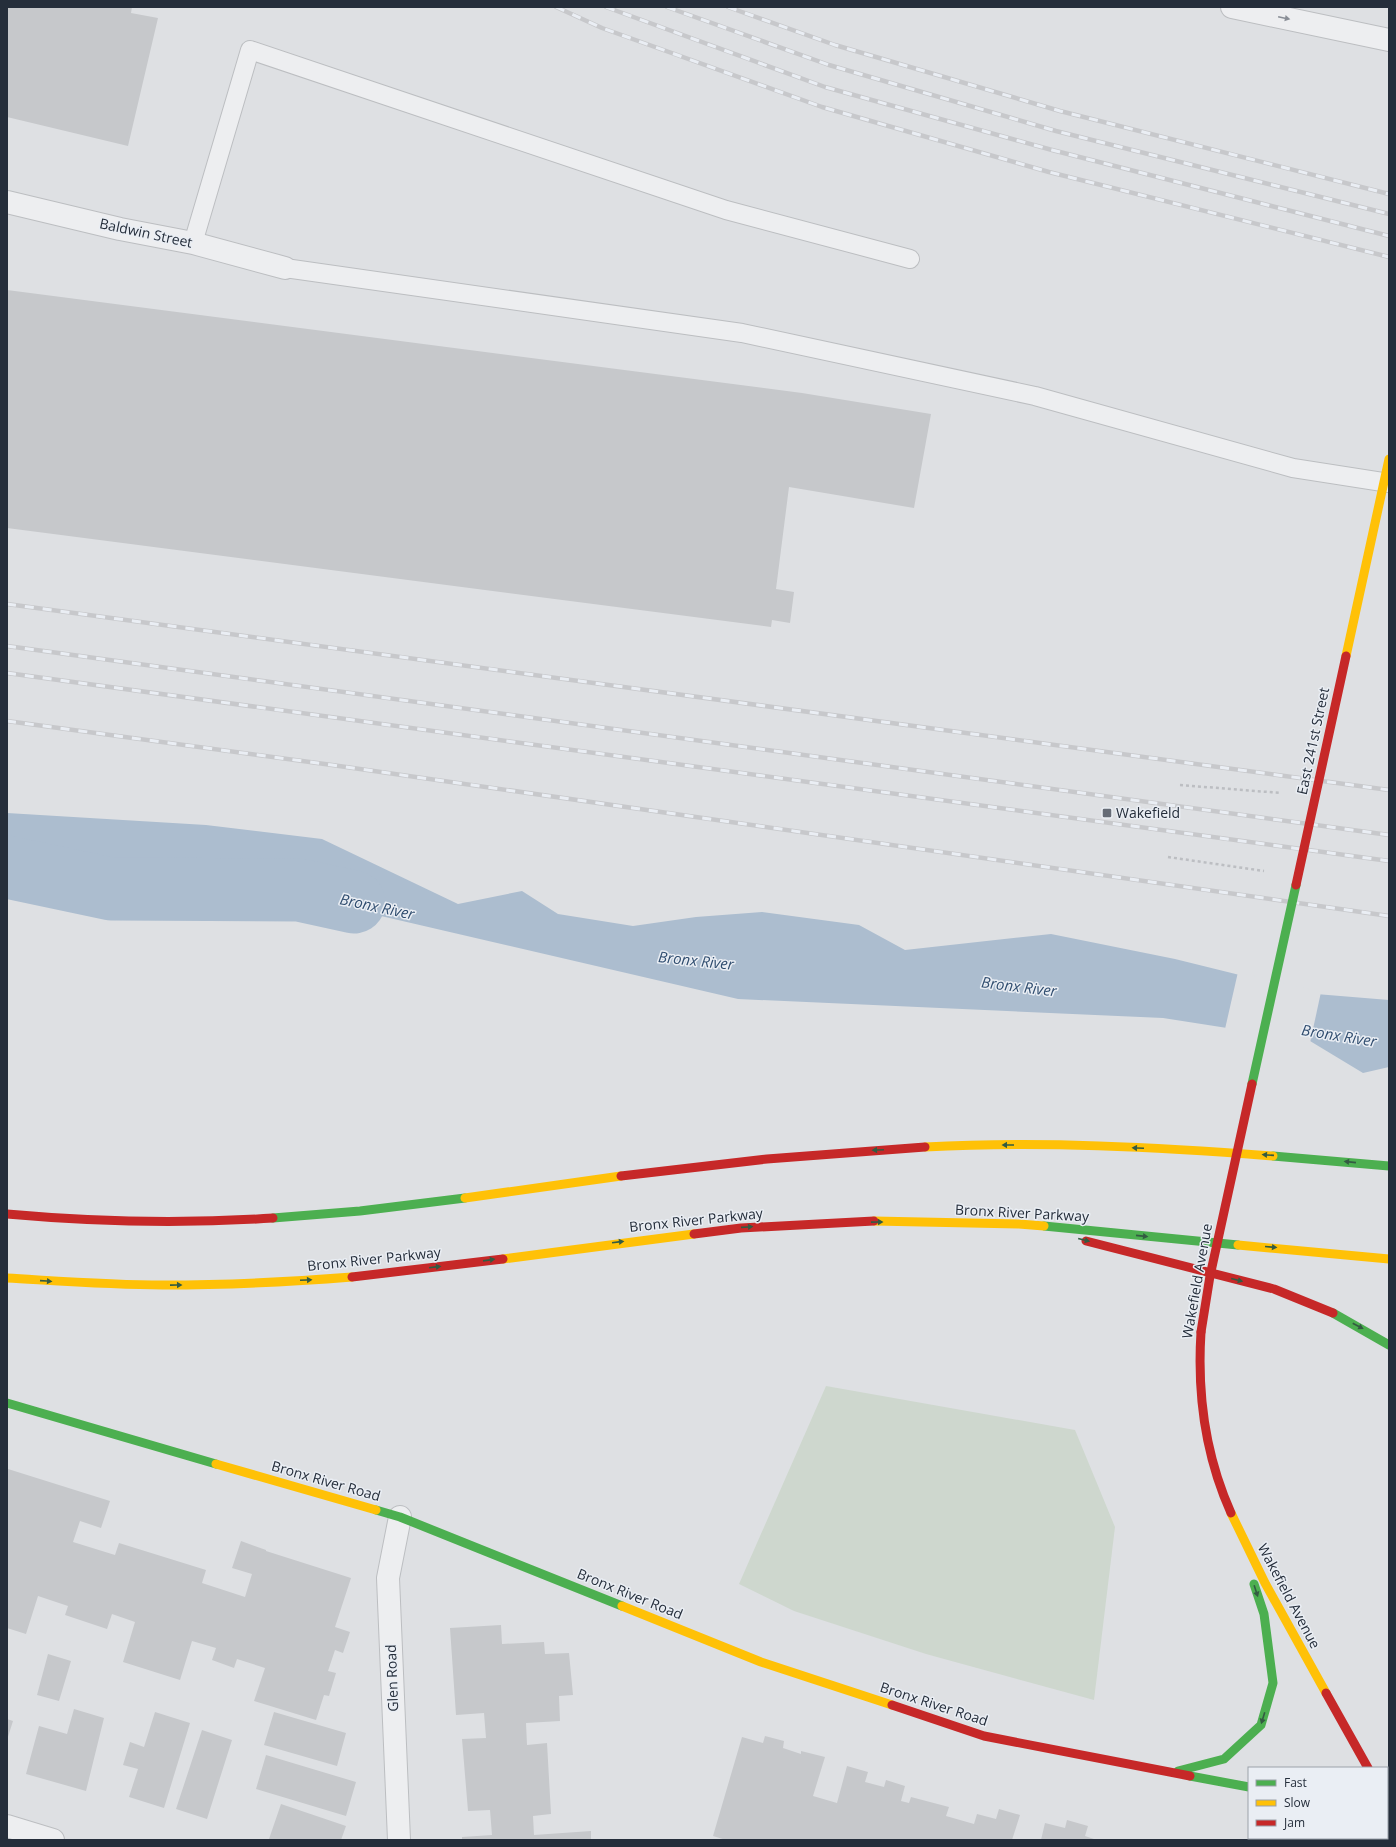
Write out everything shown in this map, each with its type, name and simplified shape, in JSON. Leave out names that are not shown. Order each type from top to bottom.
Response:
[{"type":"main road","name":"East 241st Street","points":[[1264,1028],[1389,459]]},
{"type":"main road","name":"Wakefield Avenue","points":[[1264,1028],[1210,1276],[1201,1332],[1199,1388],[1203,1422],[1210,1455],[1221,1491],[1236,1527],[1292,1635],[1367,1767]]},
{"type":"main road","points":[[7,1214],[101,1220],[218,1220],[285,1217],[411,1205],[741,1162],[862,1151],[990,1145],[1177,1150],[1307,1158],[1389,1166]]},
{"type":"main road","name":"Bronx River Parkway","points":[[7,1278],[88,1284],[160,1285],[234,1284],[309,1280],[374,1274],[741,1228],[814,1223],[872,1222],[1019,1224],[1389,1259]]},
{"type":"main road","points":[[1019,1224],[1286,1293],[1321,1307],[1343,1318],[1389,1345]]},
{"type":"main road","name":"Bronx River Road","points":[[7,1403],[400,1517],[761,1662],[984,1736],[1248,1787]]},
{"type":"main road","points":[[1172,1772],[1224,1759],[1261,1725],[1273,1683],[1264,1614],[1236,1527]]},
{"type":"street","points":[[1232,7],[1389,40]]},
{"type":"street","name":"Baldwin Street","points":[[7,202],[120,229],[193,243],[284,268]]},
{"type":"street","name":"Glen Road","points":[[399,1840],[388,1578],[400,1517]]},
{"type":"street","points":[[7,1826],[53,1840]]},
{"type":"lane","points":[[193,243],[250,50],[726,210],[910,259]]},
{"type":"lane","points":[[284,268],[742,333],[1035,396],[1293,468],[1389,483]]},
{"type":"path","points":[[1180,785],[1279,793]]},
{"type":"path","points":[[1168,857],[1264,871]]},
{"type":"shaded area","points":[[826,1386],[1075,1430],[1115,1527],[1094,1700],[926,1654],[794,1611],[739,1584]]},
{"type":"water","points":[[7,813],[206,825],[322,839],[458,904],[522,891],[558,914],[633,926],[696,917],[762,912],[859,925],[905,950],[1051,934],[1175,959],[1316,994],[1389,1000],[1389,1067],[1363,1073],[1310,1041],[1163,1018],[738,999],[248,885],[7,886]]},
{"type":"pier","points":[[1238,972],[1321,992],[1310,1043],[1225,1029]]},
{"type":"building","points":[[7,7],[132,7],[131,13],[158,18],[128,146],[7,117]]},
{"type":"building","points":[[7,290],[802,393],[931,414],[914,508],[789,487],[776,589],[794,592],[790,623],[772,620],[771,627],[7,528]]},
{"type":"building","points":[[8,1469],[110,1501],[101,1528],[80,1521],[73,1542],[115,1555],[119,1543],[206,1570],[202,1583],[245,1597],[252,1574],[232,1568],[241,1541],[266,1551],[351,1578],[335,1627],[350,1632],[343,1653],[335,1650],[328,1671],[336,1673],[329,1696],[324,1695],[316,1720],[254,1701],[265,1668],[237,1659],[234,1668],[212,1660],[216,1648],[192,1641],[180,1680],[123,1662],[135,1622],[112,1614],[107,1629],[65,1615],[68,1606],[38,1596],[26,1634],[7,1628]]},
{"type":"building","points":[[501,1625],[502,1644],[544,1642],[545,1654],[569,1653],[573,1695],[559,1696],[560,1721],[526,1723],[527,1745],[547,1743],[551,1814],[533,1816],[534,1835],[591,1831],[591,1840],[462,1840],[462,1837],[492,1835],[490,1810],[468,1811],[462,1739],[486,1738],[484,1713],[456,1715],[450,1628]]},
{"type":"building","points":[[48,1654],[71,1661],[59,1701],[37,1695]]},
{"type":"building","points":[[74,1709],[104,1718],[86,1791],[26,1774],[39,1726],[67,1734]]},
{"type":"building","points":[[155,1712],[190,1723],[164,1808],[129,1797],[138,1769],[123,1765],[130,1742],[144,1747]]},
{"type":"building","points":[[274,1712],[346,1733],[337,1766],[264,1745]]},
{"type":"building","points":[[7,1719],[13,1721],[7,1740]]},
{"type":"building","points":[[202,1730],[232,1740],[207,1819],[176,1809]]},
{"type":"building","points":[[765,1736],[784,1741],[783,1748],[801,1754],[801,1751],[825,1757],[813,1796],[837,1803],[847,1766],[868,1772],[865,1782],[884,1787],[886,1780],[905,1786],[901,1801],[909,1803],[911,1797],[949,1807],[946,1816],[974,1824],[977,1814],[996,1819],[999,1809],[1020,1815],[1012,1840],[726,1840],[713,1836],[742,1737],[763,1743]]},
{"type":"building","points":[[266,1755],[356,1782],[346,1816],[256,1789]]},
{"type":"building","points":[[281,1804],[346,1826],[341,1840],[269,1839]]},
{"type":"building","points":[[1067,1820],[1088,1826],[1085,1836],[1097,1840],[1041,1840],[1045,1823],[1065,1828]]},
{"type":"waterway","name":"Bronx River","points":[[7,867],[111,889],[299,890],[354,902]]},
{"type":"railway","points":[[556,7],[602,28],[822,107],[1049,172],[1389,257]]},
{"type":"railway","points":[[606,7],[825,87],[1052,150],[1389,236]]},
{"type":"railway","points":[[667,7],[829,65],[1056,131],[1389,214]]},
{"type":"railway","points":[[728,7],[835,45],[1060,111],[1389,194]]},
{"type":"railway","points":[[7,604],[1389,790]]},
{"type":"railway","points":[[7,646],[1389,835]]},
{"type":"railway","points":[[7,673],[1389,861]]},
{"type":"railway","points":[[7,721],[332,765],[1389,916]]},
{"type":"traffic: fast","points":[[1252,1084],[1296,885]]},
{"type":"traffic: fast","points":[[1273,1156],[1389,1166]]},
{"type":"traffic: fast","points":[[273,1218],[360,1211],[465,1198]]},
{"type":"traffic: fast","points":[[1044,1226],[1238,1245]]},
{"type":"traffic: fast","points":[[1333,1313],[1389,1345]]},
{"type":"traffic: fast","points":[[7,1403],[216,1464]]},
{"type":"traffic: fast","points":[[376,1510],[400,1517],[622,1606]]},
{"type":"traffic: fast","points":[[1178,1771],[1224,1759],[1261,1725],[1273,1683],[1264,1614],[1254,1584]]},
{"type":"traffic: fast","points":[[1190,1776],[1248,1787]]},
{"type":"traffic: slow","points":[[1346,656],[1389,459]]},
{"type":"traffic: slow","points":[[925,1147],[968,1145],[1099,1146],[1273,1156]]},
{"type":"traffic: slow","points":[[465,1198],[621,1176]]},
{"type":"traffic: slow","points":[[874,1221],[1019,1224],[1044,1226]]},
{"type":"traffic: slow","points":[[503,1259],[694,1234]]},
{"type":"traffic: slow","points":[[1238,1245],[1389,1259]]},
{"type":"traffic: slow","points":[[7,1278],[104,1284],[163,1285],[258,1283],[352,1277]]},
{"type":"traffic: slow","points":[[216,1464],[376,1510]]},
{"type":"traffic: slow","points":[[1231,1513],[1265,1583],[1326,1693]]},
{"type":"traffic: slow","points":[[622,1606],[761,1662],[892,1705]]},
{"type":"traffic: jam","points":[[1296,885],[1346,656]]},
{"type":"traffic: jam","points":[[1201,1332],[1210,1276],[1252,1084]]},
{"type":"traffic: jam","points":[[621,1176],[767,1159],[925,1147]]},
{"type":"traffic: jam","points":[[7,1214],[74,1219],[140,1221],[206,1221],[273,1218]]},
{"type":"traffic: jam","points":[[694,1234],[741,1228],[874,1221]]},
{"type":"traffic: jam","points":[[1086,1241],[1274,1289],[1333,1313]]},
{"type":"traffic: jam","points":[[352,1277],[503,1259]]},
{"type":"traffic: jam","points":[[1201,1332],[1200,1379],[1205,1424],[1215,1469],[1231,1513]]},
{"type":"traffic: jam","points":[[1326,1693],[1367,1767]]},
{"type":"traffic: jam","points":[[892,1705],[984,1736],[1190,1776]]},
{"type":"place","name":"Wakefield","points":[[1107,813]]}]
